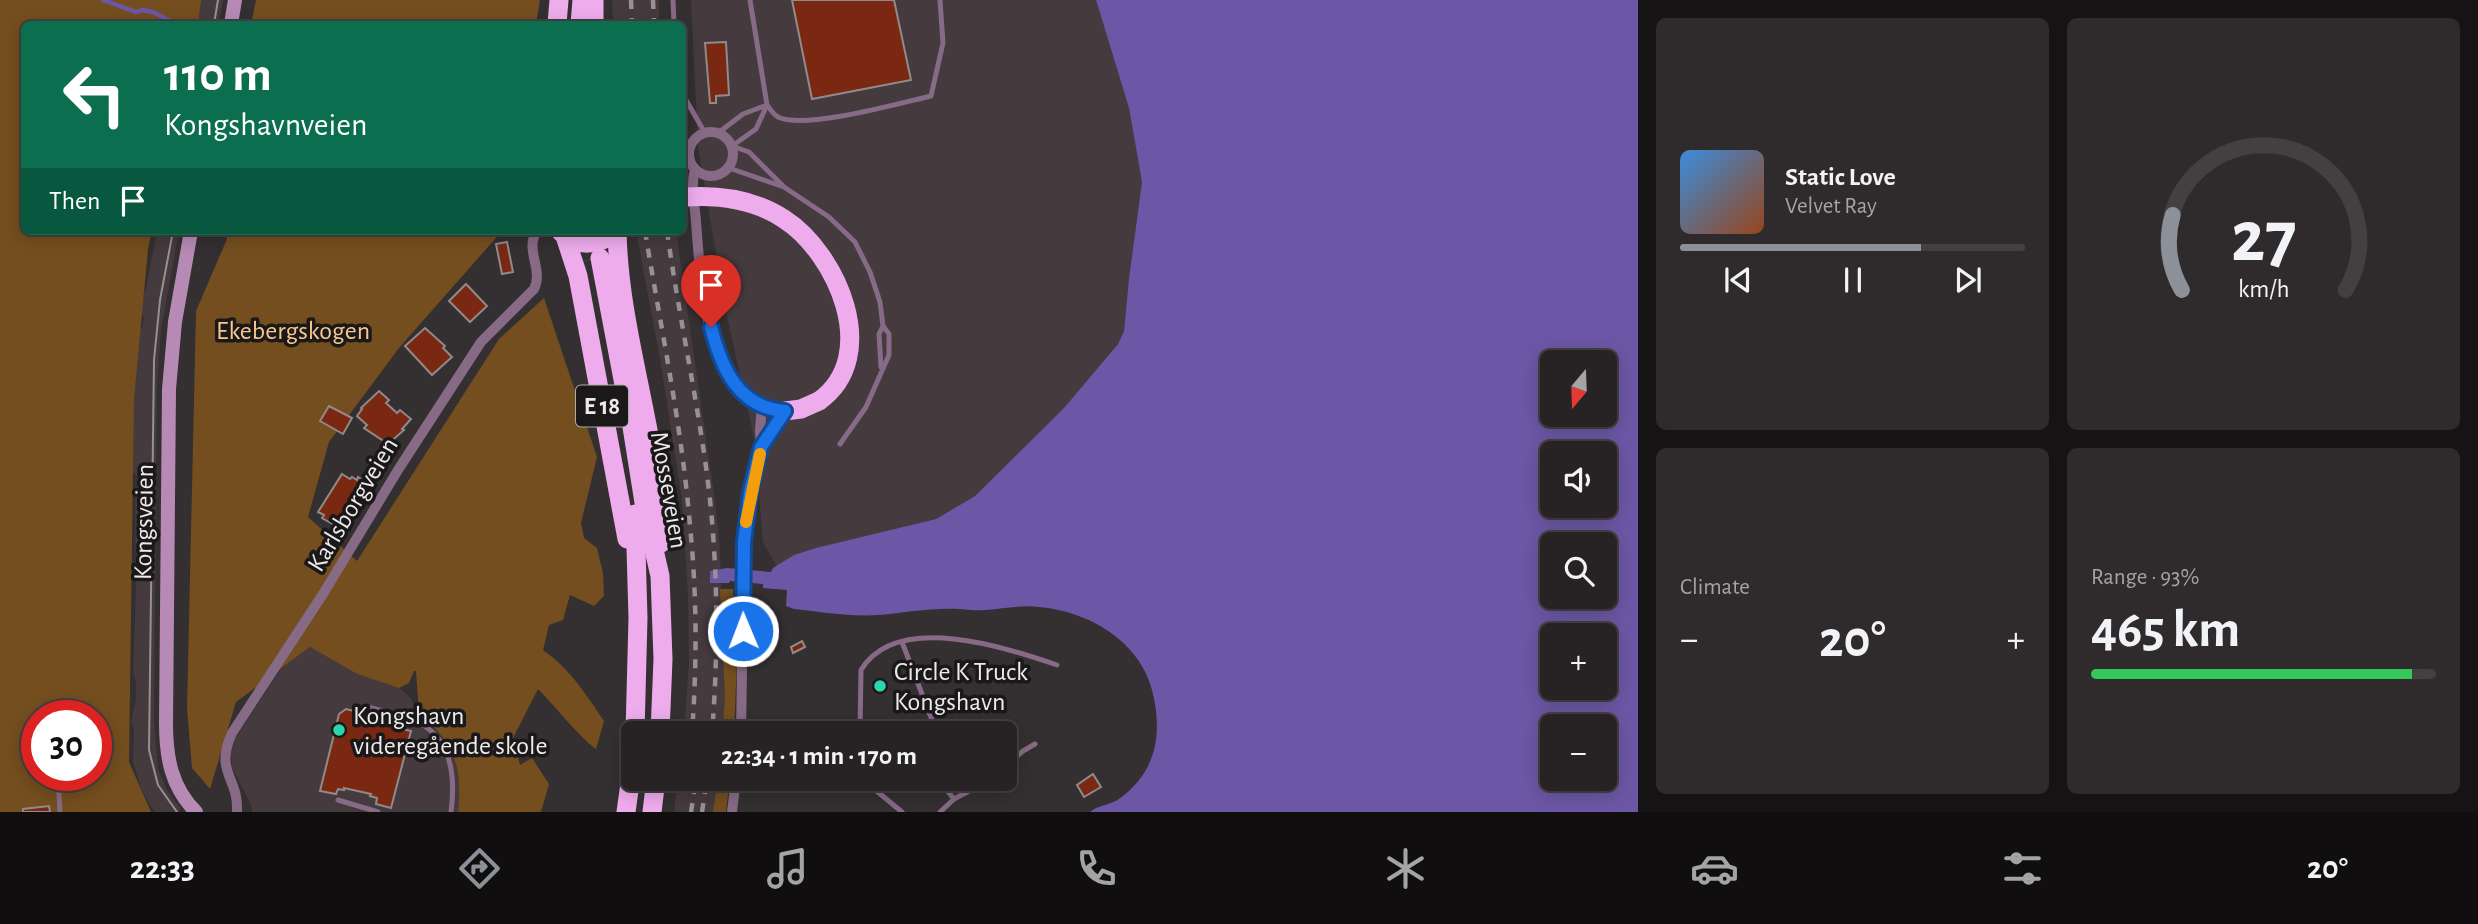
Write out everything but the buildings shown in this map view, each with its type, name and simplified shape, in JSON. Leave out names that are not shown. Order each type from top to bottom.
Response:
[{"type":"highway","points":[[557,21],[559,0]]},
{"type":"highway","points":[[570,21],[572,0]]},
{"type":"highway","points":[[580,21],[582,0]]},
{"type":"highway","points":[[594,0],[594,21]]},
{"type":"highway","points":[[686,197],[724,198],[762,207],[796,228],[808,239],[824,258],[834,276],[844,300],[848,340],[842,373],[835,386],[819,401],[801,409],[785,411]]},
{"type":"highway","name":"E 18","points":[[562,235],[578,276],[635,578]]},
{"type":"highway","name":"E 18","points":[[564,235],[573,241],[592,244],[610,235]]},
{"type":"highway","name":"E 18","points":[[616,235],[621,290],[658,493],[660,576]]},
{"type":"highway","name":"Mosseveien","points":[[635,721],[637,532],[595,259],[634,438],[646,515],[660,576],[663,659],[660,721]]},
{"type":"highway","points":[[626,812],[629,791]]},
{"type":"highway","points":[[652,812],[655,791]]},
{"type":"main road","points":[[232,21],[235,0]]},
{"type":"main road","name":"Kongsveien","points":[[190,235],[175,322],[169,378],[166,723],[170,771],[179,791],[193,811]]},
{"type":"street","points":[[705,133],[718,133],[729,140],[732,146],[729,168],[713,176],[700,173],[689,158],[689,151],[694,140],[705,133]]},
{"type":"street","points":[[695,169],[691,188],[701,276],[719,354],[735,385],[745,396],[762,406],[785,411],[761,447]]},
{"type":"street","points":[[696,222],[713,176]]},
{"type":"street","name":"Karlsborgveien","points":[[237,812],[236,796],[224,755],[235,726],[323,594],[398,470],[484,338],[534,289],[531,246],[535,235]]},
{"type":"street","points":[[741,721],[743,554],[748,504],[761,447],[762,406]]},
{"type":"street","points":[[732,812],[735,791]]},
{"type":"lane","points":[[673,0],[674,21]]},
{"type":"lane","points":[[750,0],[767,105],[774,114],[787,120],[819,119],[931,96],[942,57],[940,0]]},
{"type":"lane","points":[[686,100],[705,133]]},
{"type":"lane","points":[[718,133],[743,114],[767,105]]},
{"type":"lane","points":[[732,146],[756,129],[767,105]]},
{"type":"lane","points":[[686,146],[689,151]]},
{"type":"lane","points":[[732,146],[748,152],[784,187],[829,217],[855,242],[876,287],[883,326],[889,334],[889,355],[866,407],[840,444]]},
{"type":"lane","points":[[729,168],[784,187]]},
{"type":"lane","points":[[860,721],[861,670],[882,651],[902,642],[926,637],[956,639],[1008,648],[1057,665]]},
{"type":"lane","points":[[902,642],[932,721]]},
{"type":"lane","points":[[364,706],[426,726],[438,738],[452,767],[451,812]]},
{"type":"lane","points":[[1017,756],[1035,744]]},
{"type":"lane","points":[[59,791],[60,812]]},
{"type":"lane","points":[[877,791],[902,812]]},
{"type":"lane","points":[[947,791],[954,799]]},
{"type":"lane","points":[[940,812],[954,799],[969,791]]},
{"type":"lane","points":[[338,800],[378,812]]},
{"type":"shaded area","points":[[198,0],[223,0],[220,21],[195,21]]},
{"type":"shaded area","points":[[612,0],[659,0],[659,21],[613,21]]},
{"type":"shaded area","points":[[691,0],[1096,0],[1129,108],[1142,182],[1124,331],[1118,344],[1064,408],[975,496],[935,519],[794,555],[777,567],[763,542],[754,438],[726,312],[698,147]]},
{"type":"shaded area","points":[[1096,0],[1638,0],[1638,812],[1090,812],[1119,799],[1132,788],[1149,764],[1156,736],[1155,706],[1145,672],[1136,656],[1109,631],[1075,615],[1030,606],[978,610],[936,609],[879,615],[794,609],[786,606],[787,590],[763,588],[763,584],[730,581],[710,583],[710,571],[727,568],[771,572],[794,555],[936,519],[975,496],[1064,408],[1118,344],[1124,331],[1142,182],[1129,108]]},
{"type":"shaded area","points":[[156,235],[178,235],[161,331],[157,386],[154,720],[158,769],[167,790],[181,809],[178,812],[155,812],[141,788],[133,762],[134,727],[131,723],[136,699],[136,680],[133,674],[136,590],[135,487],[138,487],[138,476],[131,472],[136,328],[142,328],[142,301]]},
{"type":"shaded area","points":[[637,235],[677,235],[720,552],[725,699],[723,721],[685,721],[689,661],[682,500]]},
{"type":"shaded area","name":"Kongshavn videregående skole","points":[[310,647],[357,674],[399,688],[410,697],[419,713],[435,726],[453,753],[461,786],[458,812],[252,812],[250,802],[232,768],[231,753],[235,739],[280,670]]},
{"type":"shaded area","points":[[677,791],[716,791],[713,812],[674,812]]},
{"type":"green space","name":"Ekebergskogen","points":[[0,0],[201,0],[198,21],[21,21],[21,235],[151,235],[134,399],[129,762],[151,812],[0,812]]},
{"type":"green space","points":[[256,0],[540,0],[536,21],[252,21]]},
{"type":"green space","name":"Ekebergskogen","points":[[226,235],[498,235],[399,348],[329,442],[308,517],[357,561],[499,339],[544,298],[597,457],[581,523],[584,538],[597,548],[603,573],[604,596],[594,606],[570,595],[563,620],[549,625],[543,650],[569,674],[604,721],[596,749],[538,689],[513,738],[520,765],[532,758],[549,784],[541,812],[458,812],[459,782],[454,757],[441,735],[419,713],[416,671],[409,683],[399,688],[357,674],[310,647],[236,702],[210,789],[192,768],[187,708],[196,311]]},
{"type":"green space","points":[[720,589],[733,589],[733,595],[737,597],[735,721],[723,721],[725,699]]},
{"type":"green space","points":[[716,791],[729,791],[726,812],[713,812]]},
{"type":"waterway","points":[[103,0],[136,12],[153,12],[170,21]]},
{"type":"tunnel","points":[[585,235],[590,260]]},
{"type":"tram line","points":[[214,21],[218,0]]},
{"type":"tram line","points":[[172,235],[160,300],[154,360],[149,750],[158,785],[177,812]]},
{"type":"railway","points":[[631,0],[632,21]]},
{"type":"railway","points":[[653,0],[654,21]]},
{"type":"railway","points":[[646,235],[676,415],[690,526],[696,629],[693,721]]},
{"type":"railway","points":[[668,235],[710,500],[716,633],[713,721]]},
{"type":"railway","points":[[691,812],[694,791]]},
{"type":"railway","points":[[702,812],[705,791]]},
{"type":"slow traffic","points":[[746,522],[750,492],[760,454]]},
{"type":"place","name":"Circle K Truck Kongshavn","points":[[880,686]]},
{"type":"place","name":"Kongshavn videregående skole","points":[[339,730]]},
{"type":"route","points":[[711,327],[726,372],[735,385],[745,396],[762,406],[785,411],[761,447],[750,492],[744,542],[743,631]]}]
